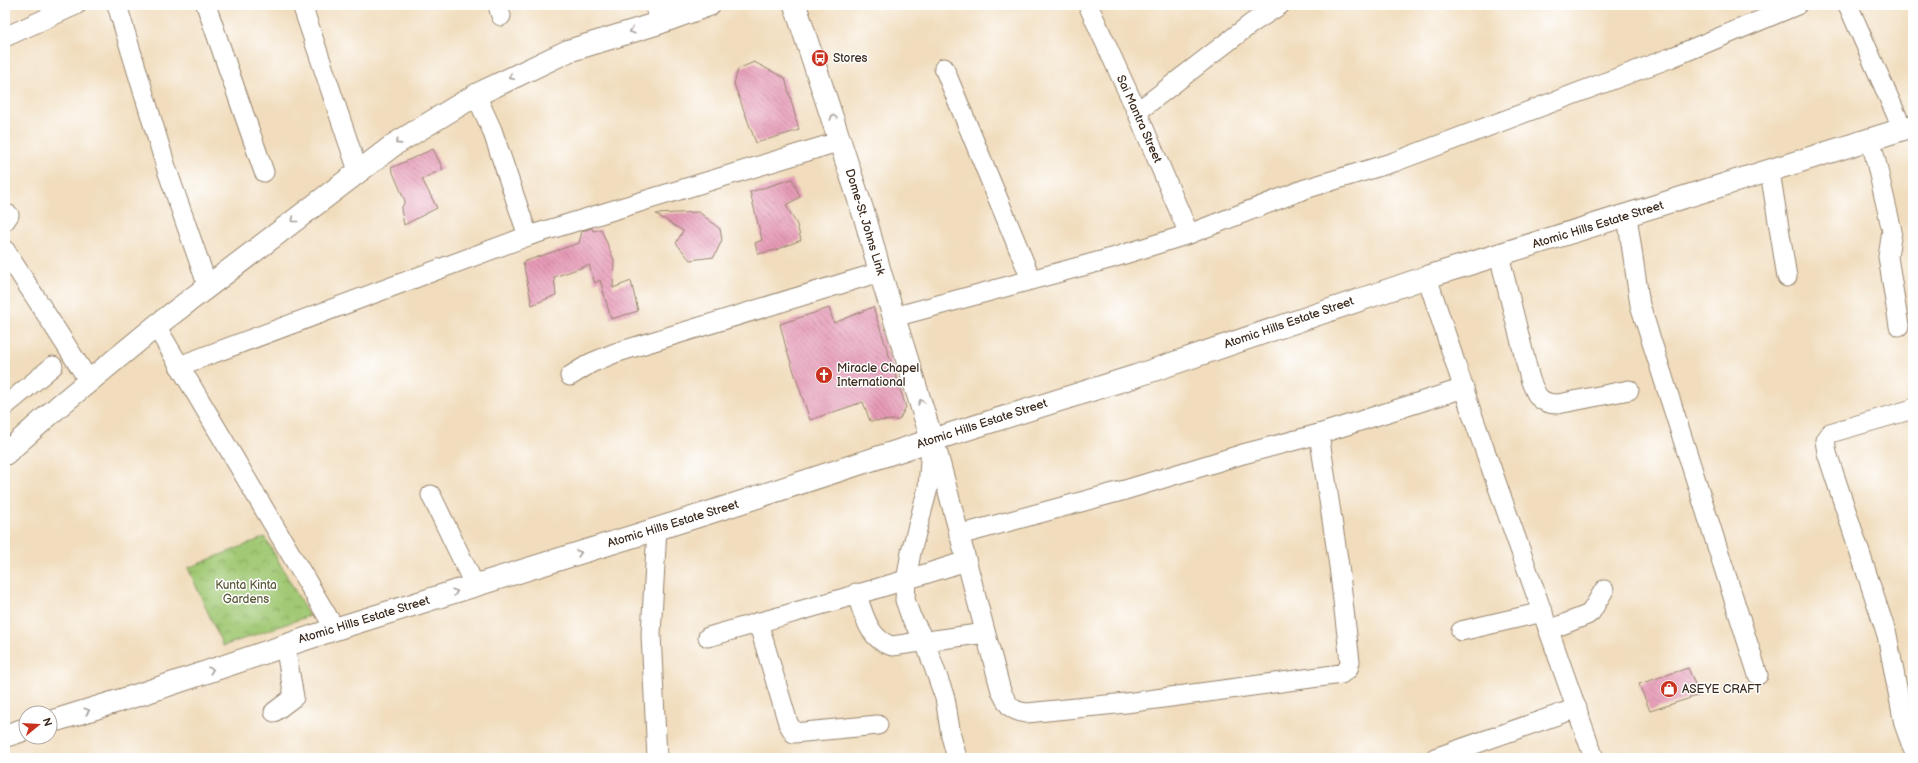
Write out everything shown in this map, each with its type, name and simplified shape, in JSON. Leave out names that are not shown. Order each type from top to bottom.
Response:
[{"type":"main road","points":[[5,454],[156,326],[395,144],[476,95],[568,51],[657,14],[709,5]]},
{"type":"main road","name":"Dome-St. Johns Link","points":[[795,5],[841,141],[880,272],[933,440]]},
{"type":"main road","name":"Atomic Hills Estate Street","points":[[58,720],[141,694],[335,629],[658,529],[1136,376],[1427,277],[1908,128]]},
{"type":"main road","points":[[5,736],[18,732]]},
{"type":"street","points":[[5,37],[76,5]]},
{"type":"street","points":[[118,5],[167,170],[208,287]]},
{"type":"street","points":[[206,5],[264,172]]},
{"type":"street","points":[[302,5],[358,171]]},
{"type":"street","name":"Sai Mantra Street","points":[[1088,5],[1137,112],[1189,234]]},
{"type":"street","points":[[1137,112],[1252,23],[1280,5]]},
{"type":"street","points":[[894,317],[1112,258],[1189,234],[1305,189],[1394,162],[1663,61],[1797,5]]},
{"type":"street","points":[[1848,5],[1908,128]]},
{"type":"street","points":[[944,68],[1031,279]]},
{"type":"street","points":[[476,95],[492,130],[528,236]]},
{"type":"street","points":[[1871,140],[1892,231],[1888,257],[1900,326]]},
{"type":"street","points":[[179,366],[528,236],[841,141]]},
{"type":"street","points":[[1770,172],[1787,277]]},
{"type":"street","points":[[1627,216],[1640,305],[1758,675]]},
{"type":"street","points":[[5,250],[90,381]]},
{"type":"street","points":[[1499,255],[1530,379],[1534,390],[1540,399],[1547,404],[1558,404],[1629,390]]},
{"type":"street","points":[[570,376],[592,363],[614,353],[880,272]]},
{"type":"street","points":[[1427,277],[1464,388],[1594,758]]},
{"type":"street","points":[[156,326],[335,629]]},
{"type":"street","points":[[5,406],[53,366]]},
{"type":"street","points":[[959,535],[1125,490],[1243,454],[1319,434],[1464,388]]},
{"type":"street","points":[[1913,408],[1830,432],[1824,440],[1887,635],[1904,724],[1913,749]]},
{"type":"street","points":[[933,440],[1001,691],[1011,708],[1017,712],[1027,713],[1126,703],[1345,672],[1348,669],[1350,662],[1339,566],[1319,434]]},
{"type":"street","points":[[933,440],[928,488],[911,552],[906,581],[905,600],[910,617],[925,642],[945,698],[951,736],[957,758]]},
{"type":"street","points":[[431,495],[475,586]]},
{"type":"street","points":[[657,758],[651,634],[658,529]]},
{"type":"street","points":[[708,637],[856,593],[906,581],[966,561]]},
{"type":"street","points":[[1549,630],[1587,615],[1591,612],[1604,590]]},
{"type":"street","points":[[856,593],[870,631],[880,640],[892,646],[985,633]]},
{"type":"street","points":[[1461,631],[1543,612]]},
{"type":"street","points":[[758,622],[788,723],[794,733],[878,725]]},
{"type":"street","points":[[274,712],[294,697],[285,645]]},
{"type":"street","points":[[1435,758],[1577,708]]},
{"type":"green space","name":"Kunta Kinta Gardens","points":[[265,537],[309,616],[223,646],[188,568]]},
{"type":"building","points":[[754,62],[785,78],[799,130],[756,143],[734,84],[738,69]]},
{"type":"building","points":[[433,149],[443,169],[422,179],[437,208],[404,225],[401,209],[405,201],[391,168]]},
{"type":"building","points":[[792,179],[800,197],[786,205],[797,225],[801,240],[776,250],[758,254],[755,243],[762,240],[750,192]]},
{"type":"building","points":[[699,212],[720,229],[722,240],[714,257],[690,260],[676,243],[683,231],[656,214]]},
{"type":"building","points":[[592,228],[593,231],[601,229],[614,260],[613,288],[631,281],[638,311],[611,319],[600,280],[595,283],[589,265],[554,277],[556,295],[532,305],[523,262],[579,243],[582,231]]},
{"type":"building","points":[[873,307],[906,407],[899,420],[870,421],[863,402],[810,420],[786,348],[780,324],[829,308],[834,323]]},
{"type":"building","name":"ASEYE CRAFT","points":[[1688,668],[1700,695],[1650,711],[1639,684]]},
{"type":"place","name":"Stores","points":[[820,58]]},
{"type":"place","name":"Miracle Chapel International","points":[[824,375]]},
{"type":"place","name":"ASEYE CRAFT","points":[[1669,689]]}]
